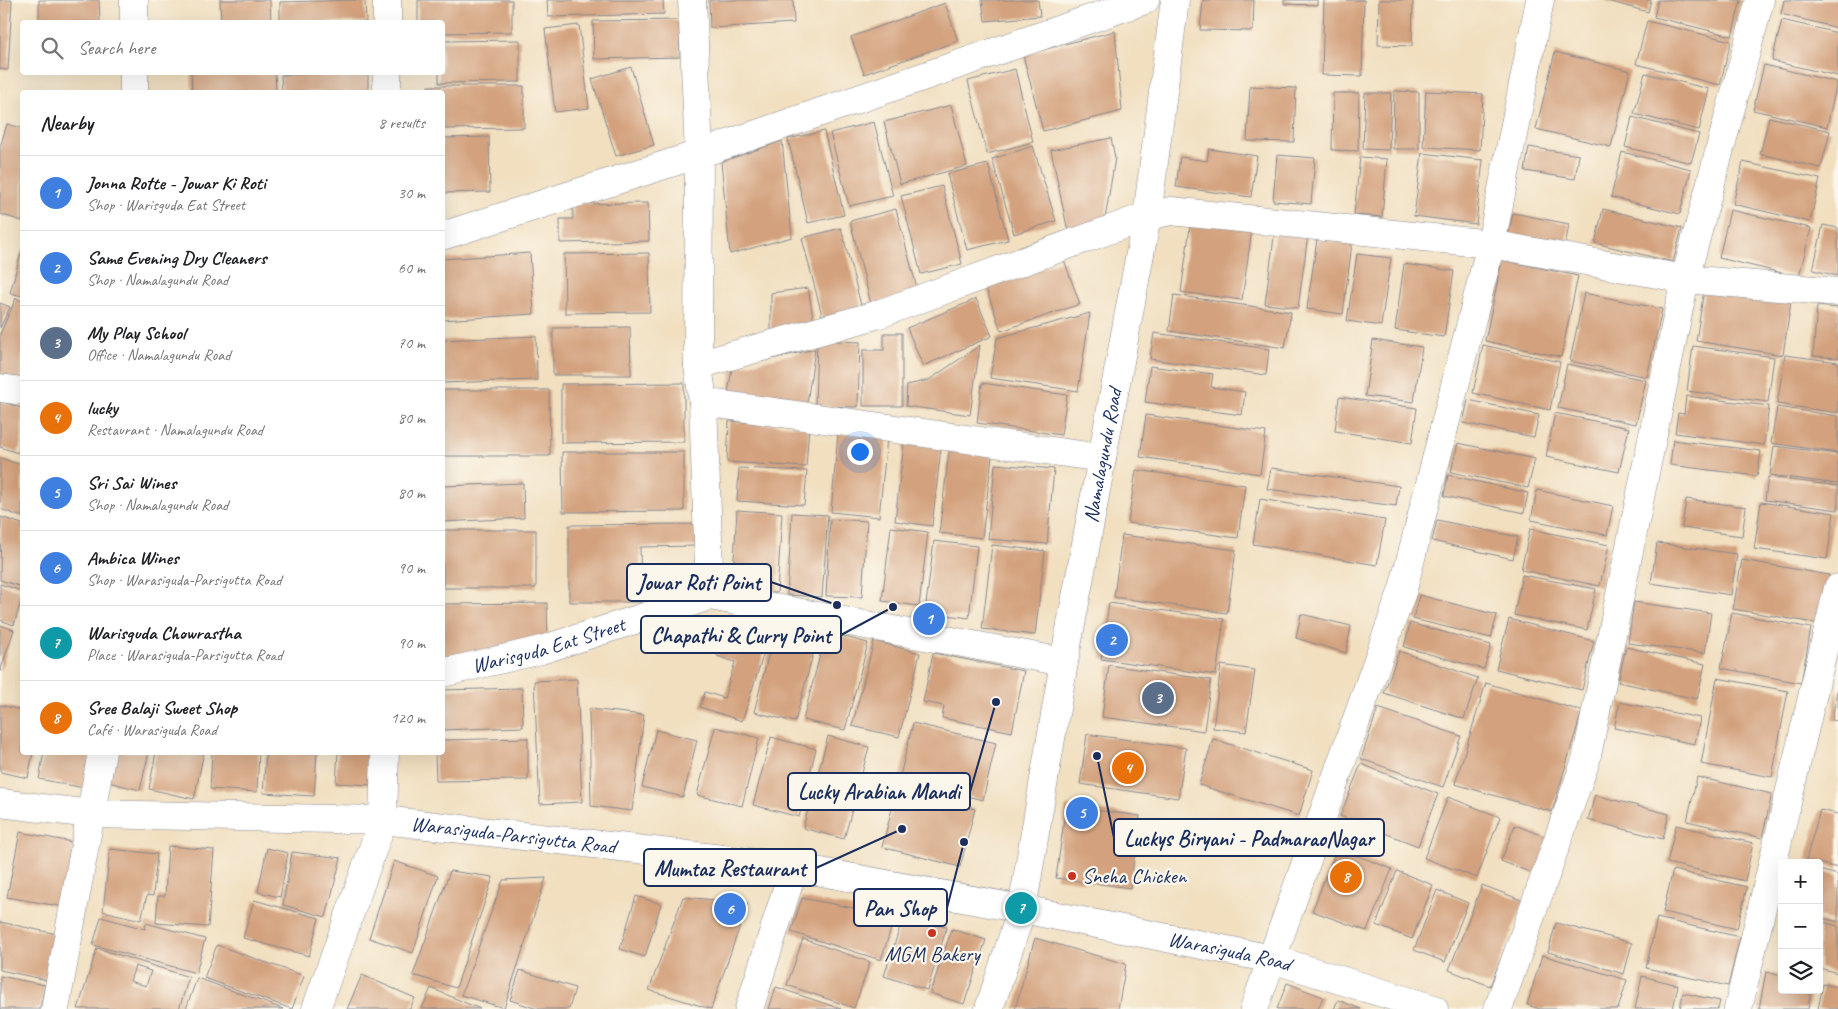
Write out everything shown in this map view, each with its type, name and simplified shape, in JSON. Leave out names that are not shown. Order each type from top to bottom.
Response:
[{"type":"street","points":[[134,0],[134,20]]},
{"type":"street","points":[[386,0],[387,20]]},
{"type":"street","points":[[692,0],[699,154],[698,365],[703,402],[710,596]]},
{"type":"street","points":[[445,235],[699,154],[1145,0]]},
{"type":"street","name":"Namalagundu Road","points":[[989,1009],[1022,909],[1064,662],[1147,216],[1175,0]]},
{"type":"street","points":[[1254,1009],[1403,589],[1491,244],[1540,0]]},
{"type":"street","points":[[1498,1009],[1586,760],[1685,279],[1760,0]]},
{"type":"street","points":[[134,75],[134,90]]},
{"type":"street","points":[[387,75],[387,90]]},
{"type":"street","points":[[698,365],[876,315],[1147,216],[1171,211],[1491,244],[1685,279],[1838,292]]},
{"type":"street","points":[[0,388],[20,391]]},
{"type":"street","points":[[703,402],[1102,458]]},
{"type":"street","points":[[1738,1009],[1838,588]]},
{"type":"street","name":"Warisguda Eat Street","points":[[445,672],[541,650],[710,596],[1064,662]]},
{"type":"street","points":[[55,1009],[101,755]]},
{"type":"street","points":[[316,1009],[383,820],[385,755]]},
{"type":"street","name":"Warasiguda-Parsigutta Road","points":[[0,803],[91,814],[383,820],[794,867],[1022,909]]},
{"type":"street","points":[[748,1009],[794,867]]},
{"type":"street","name":"Warasiguda Road","points":[[1022,909],[1272,959],[1434,1009]]},
{"type":"building","points":[[0,0],[12,0],[8,70],[0,69]]},
{"type":"building","points":[[39,0],[99,0],[100,20],[39,20]]},
{"type":"building","points":[[220,0],[270,0],[271,20],[221,20]]},
{"type":"building","points":[[365,0],[366,20],[280,20],[280,2]]},
{"type":"building","points":[[418,0],[512,0],[512,32],[445,33],[445,20],[418,20]]},
{"type":"building","points":[[547,0],[663,0],[664,14],[548,17]]},
{"type":"building","points":[[709,0],[793,0],[794,23],[710,28]]},
{"type":"building","points":[[982,0],[1038,0],[1040,16],[985,21]]},
{"type":"building","points":[[1203,0],[1254,0],[1253,31],[1200,30]]},
{"type":"building","points":[[1284,0],[1317,0],[1317,5],[1284,4]]},
{"type":"building","points":[[1324,0],[1364,0],[1362,76],[1322,75]]},
{"type":"building","points":[[1379,0],[1413,0],[1412,46],[1378,45]]},
{"type":"building","points":[[1604,0],[1651,0],[1648,12]]},
{"type":"building","points":[[1658,0],[1741,0],[1732,36],[1654,17]]},
{"type":"building","points":[[1784,0],[1838,0],[1838,28],[1781,14]]},
{"type":"building","points":[[945,3],[958,41],[864,74],[851,37]]},
{"type":"building","points":[[679,20],[680,57],[594,59],[593,21]]},
{"type":"building","points":[[1782,20],[1838,33],[1838,76],[1772,61]]},
{"type":"building","points":[[1647,21],[1731,41],[1720,85],[1636,64]]},
{"type":"building","points":[[579,25],[589,108],[555,112],[545,29]]},
{"type":"building","points":[[1115,31],[1122,111],[1043,131],[1023,55]]},
{"type":"building","points":[[520,40],[520,82],[439,83],[439,75],[445,75],[445,41]]},
{"type":"building","points":[[1555,52],[1630,71],[1611,147],[1536,129]]},
{"type":"building","points":[[1764,65],[1837,82],[1827,127],[1753,110]]},
{"type":"building","points":[[631,67],[654,145],[616,156],[592,79]]},
{"type":"building","points":[[1015,69],[1033,142],[987,154],[968,81]]},
{"type":"building","points":[[1645,73],[1709,89],[1699,130],[1634,114]]},
{"type":"building","points":[[191,75],[275,75],[276,90],[192,90]]},
{"type":"building","points":[[281,75],[368,75],[368,90],[282,90]]},
{"type":"building","points":[[428,86],[524,86],[524,128],[445,129],[445,90],[428,90]]},
{"type":"building","points":[[1250,86],[1296,88],[1294,142],[1247,141]]},
{"type":"building","points":[[1394,91],[1419,92],[1419,149],[1393,149]]},
{"type":"building","points":[[1426,91],[1483,94],[1480,150],[1423,147]]},
{"type":"building","points":[[1333,93],[1359,93],[1358,151],[1332,150]]},
{"type":"building","points":[[1365,93],[1391,93],[1389,150],[1363,149]]},
{"type":"building","points":[[951,105],[967,166],[900,184],[884,122]]},
{"type":"building","points":[[1632,117],[1699,134],[1691,163],[1625,147]]},
{"type":"building","points":[[1769,117],[1830,131],[1821,168],[1760,154]]},
{"type":"building","points":[[874,122],[893,196],[849,206],[830,133]]},
{"type":"building","points":[[7,124],[20,127],[20,220],[0,214],[0,147]]},
{"type":"building","points":[[824,131],[844,215],[808,223],[788,139]]},
{"type":"building","points":[[489,137],[490,192],[445,193],[445,138]]},
{"type":"building","points":[[1111,138],[1115,158],[1104,225],[1068,232],[1051,150]]},
{"type":"building","points":[[782,141],[792,237],[730,254],[721,162]]},
{"type":"building","points":[[1033,146],[1056,221],[1014,234],[992,159]]},
{"type":"building","points":[[1529,147],[1579,155],[1575,179],[1525,171]]},
{"type":"building","points":[[1209,149],[1257,156],[1251,197],[1176,187],[1180,157],[1207,161]]},
{"type":"building","points":[[1622,152],[1691,169],[1680,214],[1611,197]]},
{"type":"building","points":[[1422,153],[1483,160],[1476,224],[1414,216]]},
{"type":"building","points":[[1277,155],[1315,158],[1311,204],[1273,201]]},
{"type":"building","points":[[1360,157],[1387,159],[1382,217],[1354,215]]},
{"type":"building","points":[[1743,162],[1820,179],[1810,222],[1733,204]]},
{"type":"building","points":[[988,164],[1008,240],[967,250],[947,174]]},
{"type":"building","points":[[942,186],[962,264],[921,274],[901,196]]},
{"type":"building","points":[[648,203],[649,241],[560,243],[560,219],[573,219],[573,204]]},
{"type":"building","points":[[896,209],[918,292],[871,304],[850,221]]},
{"type":"building","points":[[1603,209],[1682,228],[1673,262],[1595,243]]},
{"type":"building","points":[[1730,210],[1811,228],[1799,277],[1719,258]]},
{"type":"building","points":[[1513,213],[1569,224],[1565,247],[1508,236]]},
{"type":"building","points":[[1191,220],[1252,229],[1242,300],[1181,292]]},
{"type":"building","points":[[1823,225],[1838,228],[1838,276],[1813,270]]},
{"type":"building","points":[[841,228],[862,309],[823,319],[802,238]]},
{"type":"building","points":[[1275,230],[1308,235],[1298,308],[1265,304]]},
{"type":"building","points":[[1317,239],[1352,244],[1343,314],[1307,309]]},
{"type":"building","points":[[530,253],[534,314],[445,320],[445,259]]},
{"type":"building","points":[[649,253],[650,312],[565,313],[564,254]]},
{"type":"building","points":[[1357,254],[1391,258],[1381,326],[1347,321]]},
{"type":"building","points":[[20,256],[20,296],[10,293]]},
{"type":"building","points":[[1064,260],[1080,304],[1001,331],[986,288]]},
{"type":"building","points":[[1502,260],[1578,276],[1561,357],[1485,341]]},
{"type":"building","points":[[1404,264],[1454,271],[1444,337],[1395,330]]},
{"type":"building","points":[[808,288],[814,323],[771,334],[771,293]]},
{"type":"building","points":[[1704,290],[1791,302],[1783,355],[1696,341]]},
{"type":"building","points":[[1584,293],[1662,309],[1647,377],[1570,361]]},
{"type":"building","points":[[1174,295],[1291,312],[1285,348],[1169,331]]},
{"type":"building","points":[[16,298],[20,300],[20,381],[0,379],[0,334]]},
{"type":"building","points":[[976,299],[992,336],[923,366],[907,328]]},
{"type":"building","points":[[0,303],[10,307],[0,328]]},
{"type":"building","points":[[1817,306],[1838,308],[1838,358],[1813,356]]},
{"type":"building","points":[[1090,313],[1078,391],[990,378],[997,338]]},
{"type":"building","points":[[630,327],[631,375],[553,375],[553,328]]},
{"type":"building","points":[[884,333],[902,333],[902,406],[863,406],[863,350],[884,350]]},
{"type":"building","points":[[1154,333],[1269,349],[1266,375],[1150,359]]},
{"type":"building","points":[[536,336],[537,380],[445,383],[445,340]]},
{"type":"building","points":[[817,340],[860,342],[858,407],[815,406]]},
{"type":"building","points":[[1373,340],[1422,347],[1414,402],[1365,396]]},
{"type":"building","points":[[980,345],[970,415],[906,406],[907,385],[929,380]]},
{"type":"building","points":[[1483,345],[1560,362],[1550,410],[1473,393]]},
{"type":"building","points":[[1693,346],[1774,357],[1768,402],[1687,391]]},
{"type":"building","points":[[815,349],[807,403],[728,393],[732,368]]},
{"type":"building","points":[[1785,355],[1838,362],[1838,413],[1777,404]]},
{"type":"building","points":[[1567,364],[1646,380],[1636,424],[1558,408]]},
{"type":"building","points":[[1150,366],[1213,374],[1211,387],[1245,392],[1242,415],[1145,402]]},
{"type":"building","points":[[684,383],[684,442],[561,443],[561,384]]},
{"type":"building","points":[[982,383],[1067,395],[1061,435],[977,423]]},
{"type":"building","points":[[445,390],[549,390],[550,456],[445,456]]},
{"type":"building","points":[[1686,396],[1769,406],[1764,445],[1675,433],[1678,413],[1684,414]]},
{"type":"building","points":[[1339,397],[1417,408],[1412,443],[1335,431]]},
{"type":"building","points":[[1468,400],[1539,415],[1534,437],[1463,423]]},
{"type":"building","points":[[0,401],[20,407],[20,446],[18,453],[0,447]]},
{"type":"building","points":[[1777,407],[1838,416],[1838,453],[1771,443]]},
{"type":"building","points":[[1555,413],[1629,428],[1619,472],[1546,457]]},
{"type":"building","points":[[1146,415],[1266,432],[1260,474],[1140,457]]},
{"type":"building","points":[[729,421],[809,427],[806,467],[727,462]]},
{"type":"building","points":[[838,433],[887,438],[879,517],[831,512]]},
{"type":"building","points":[[905,434],[942,439],[932,526],[895,521]]},
{"type":"building","points":[[1673,440],[1761,451],[1757,476],[1670,465]]},
{"type":"building","points":[[1458,443],[1535,459],[1528,488],[1451,472]]},
{"type":"building","points":[[950,444],[993,448],[982,538],[939,533]]},
{"type":"building","points":[[1774,446],[1838,454],[1838,484],[1770,475]]},
{"type":"building","points":[[562,452],[684,452],[684,511],[563,512]]},
{"type":"building","points":[[0,458],[20,464],[20,516],[0,509]]},
{"type":"building","points":[[995,464],[1054,469],[1047,544],[988,539]]},
{"type":"building","points":[[739,468],[807,471],[804,505],[737,501]]},
{"type":"building","points":[[1271,468],[1399,486],[1396,506],[1267,489]]},
{"type":"building","points":[[1136,470],[1245,485],[1238,538],[1128,523]]},
{"type":"building","points":[[1448,475],[1528,493],[1524,513],[1444,496]]},
{"type":"building","points":[[1768,477],[1838,486],[1838,510],[1765,500]]},
{"type":"building","points":[[523,483],[524,518],[445,522],[445,486]]},
{"type":"building","points":[[1537,490],[1613,506],[1607,535],[1531,520]]},
{"type":"building","points":[[1260,499],[1385,520],[1377,565],[1253,544]]},
{"type":"building","points":[[1686,499],[1746,507],[1742,536],[1682,528]]},
{"type":"building","points":[[1761,502],[1834,513],[1827,559],[1754,549]]},
{"type":"building","points":[[737,510],[782,513],[777,593],[732,590]]},
{"type":"building","points":[[792,513],[828,515],[822,597],[787,595]]},
{"type":"building","points":[[1,517],[20,523],[20,586],[0,580]]},
{"type":"building","points":[[830,519],[867,521],[862,597],[826,596]]},
{"type":"building","points":[[1437,520],[1518,537],[1513,559],[1432,541]]},
{"type":"building","points":[[699,524],[698,546],[640,547],[641,602],[569,602],[569,525]]},
{"type":"building","points":[[891,527],[928,532],[919,606],[882,601]]},
{"type":"building","points":[[1530,529],[1609,545],[1600,586],[1521,570]]},
{"type":"building","points":[[445,530],[536,530],[536,588],[445,588]]},
{"type":"building","points":[[1122,535],[1236,550],[1227,613],[1114,597]]},
{"type":"building","points":[[934,541],[977,546],[969,618],[925,612]]},
{"type":"building","points":[[1657,543],[1737,554],[1731,595],[1651,583]]},
{"type":"building","points":[[992,545],[1045,551],[1035,635],[982,629]]},
{"type":"building","points":[[1742,560],[1829,575],[1820,624],[1733,609]]},
{"type":"building","points":[[1522,575],[1596,589],[1587,630],[1514,615]]},
{"type":"building","points":[[0,584],[20,590],[20,605],[14,625],[0,620]]},
{"type":"building","points":[[1419,595],[1497,615],[1491,638],[1413,619]]},
{"type":"building","points":[[1634,602],[1711,613],[1705,653],[1628,643]]},
{"type":"building","points":[[547,603],[548,642],[445,659],[445,604]]},
{"type":"building","points":[[1109,603],[1224,619],[1216,675],[1101,659]]},
{"type":"building","points":[[1732,613],[1811,628],[1801,683],[1721,668]]},
{"type":"building","points":[[1301,614],[1351,626],[1346,653],[1296,638]]},
{"type":"building","points":[[729,617],[771,631],[742,721],[700,707],[705,692],[724,698],[735,662],[717,656]]},
{"type":"building","points":[[1509,619],[1594,641],[1582,690],[1496,669]]},
{"type":"building","points":[[1410,623],[1491,645],[1484,669],[1404,647]]},
{"type":"building","points":[[0,625],[14,630],[0,672]]},
{"type":"building","points":[[775,629],[817,639],[795,722],[754,712]]},
{"type":"building","points":[[826,632],[868,643],[845,730],[803,720]]},
{"type":"building","points":[[874,641],[920,653],[899,737],[852,726]]},
{"type":"building","points":[[1626,647],[1705,664],[1697,699],[1618,682]]},
{"type":"building","points":[[1399,651],[1478,678],[1464,719],[1384,693]]},
{"type":"building","points":[[933,653],[1024,671],[1012,732],[942,718],[944,706],[923,702]]},
{"type":"building","points":[[1109,665],[1211,680],[1204,731],[1102,717]]},
{"type":"building","points":[[1221,665],[1255,670],[1246,732],[1213,728]]},
{"type":"building","points":[[1717,678],[1788,691],[1772,777],[1701,764]]},
{"type":"building","points":[[577,679],[582,802],[540,804],[534,681]]},
{"type":"building","points":[[1486,683],[1582,711],[1552,812],[1455,784]]},
{"type":"building","points":[[522,688],[523,727],[445,730],[445,690]]},
{"type":"building","points":[[1838,691],[1838,721],[1832,720]]},
{"type":"building","points":[[1620,702],[1700,718],[1695,744],[1614,728]]},
{"type":"building","points":[[0,705],[20,710],[20,755],[32,755],[28,778],[0,772]]},
{"type":"building","points":[[1378,708],[1461,736],[1443,787],[1361,759]]},
{"type":"building","points":[[589,709],[644,715],[632,811],[591,806]]},
{"type":"building","points":[[913,723],[996,743],[983,800],[899,780]]},
{"type":"building","points":[[715,727],[759,738],[742,806],[697,795]]},
{"type":"building","points":[[656,730],[697,740],[683,797],[642,787]]},
{"type":"building","points":[[1087,734],[1186,748],[1178,798],[1080,784]]},
{"type":"building","points":[[828,736],[869,747],[844,839],[803,828]]},
{"type":"building","points":[[771,737],[816,749],[799,817],[753,805]]},
{"type":"building","points":[[528,738],[528,780],[436,781],[435,755],[445,755],[445,740]]},
{"type":"building","points":[[1213,739],[1313,770],[1299,816],[1199,785]]},
{"type":"building","points":[[43,755],[90,755],[84,788],[39,779]]},
{"type":"building","points":[[109,755],[148,755],[140,790],[104,781]]},
{"type":"building","points":[[155,755],[203,755],[194,799],[149,789]]},
{"type":"building","points":[[212,755],[259,755],[257,792],[210,789]]},
{"type":"building","points":[[266,755],[317,755],[314,796],[263,793]]},
{"type":"building","points":[[338,755],[371,755],[370,785],[336,783]]},
{"type":"building","points":[[1361,764],[1438,794],[1418,846],[1340,816]]},
{"type":"building","points":[[1697,777],[1772,794],[1762,838],[1687,821]]},
{"type":"building","points":[[897,790],[975,809],[960,867],[882,847]]},
{"type":"building","points":[[1595,795],[1669,814],[1663,839],[1588,820]]},
{"type":"building","points":[[1448,797],[1500,817],[1477,878],[1424,858]]},
{"type":"building","points":[[1066,806],[1140,816],[1130,888],[1056,878]]},
{"type":"building","points":[[1820,810],[1838,814],[1838,868],[1823,864],[1823,859],[1806,859]]},
{"type":"building","points":[[1515,825],[1551,839],[1537,875],[1501,861]]},
{"type":"building","points":[[1676,825],[1753,843],[1745,881],[1667,863]]},
{"type":"building","points":[[20,832],[82,844],[70,908],[7,897]]},
{"type":"building","points":[[168,846],[214,850],[208,927],[156,923],[158,896],[165,896]]},
{"type":"building","points":[[267,848],[288,853],[280,897],[258,892]]},
{"type":"building","points":[[1337,848],[1392,869],[1367,931],[1312,911]]},
{"type":"building","points":[[110,849],[157,854],[153,896],[147,895],[141,920],[103,911]]},
{"type":"building","points":[[292,852],[341,858],[326,917],[283,905]]},
{"type":"building","points":[[394,861],[438,876],[413,953],[369,938]]},
{"type":"building","points":[[1673,870],[1747,887],[1737,929],[1663,912]]},
{"type":"building","points":[[450,871],[493,877],[456,988],[413,975]]},
{"type":"building","points":[[1397,871],[1433,885],[1412,939],[1376,925]]},
{"type":"building","points":[[1823,871],[1838,875],[1838,922],[1823,918]]},
{"type":"building","points":[[546,878],[504,1008],[461,995],[503,880]]},
{"type":"building","points":[[1482,885],[1524,901],[1490,986],[1449,970]]},
{"type":"building","points":[[1437,890],[1468,903],[1445,962],[1414,950]]},
{"type":"building","points":[[636,896],[661,904],[645,957],[620,949]]},
{"type":"building","points":[[683,897],[748,903],[711,1009],[649,990]]},
{"type":"building","points":[[802,898],[895,916],[881,960],[791,932]]},
{"type":"building","points":[[254,900],[319,918],[309,956],[243,938]]},
{"type":"building","points":[[101,917],[145,929],[146,923],[205,939],[196,973],[93,945]]},
{"type":"building","points":[[1657,918],[1740,937],[1728,986],[1646,968]]},
{"type":"building","points":[[902,921],[947,927],[927,990],[884,976]]},
{"type":"building","points":[[0,922],[57,934],[47,980],[0,970]]},
{"type":"building","points":[[1823,922],[1838,926],[1838,973],[1823,969]]},
{"type":"building","points":[[1556,923],[1632,943],[1624,974],[1548,952]]},
{"type":"building","points":[[952,929],[986,940],[964,1004],[930,993]]},
{"type":"building","points":[[1035,938],[1126,964],[1118,1009],[1015,1009]]},
{"type":"building","points":[[803,939],[870,962],[854,1008],[787,985]]},
{"type":"building","points":[[217,945],[304,976],[292,1009],[204,978]]},
{"type":"building","points":[[97,948],[189,977],[179,1009],[78,1009]],"holes":[[[135,966],[151,971],[146,986],[130,981]]]},
{"type":"building","points":[[1542,955],[1627,980],[1618,1009],[1540,1009],[1527,1005]]},
{"type":"building","points":[[520,970],[575,988],[569,1009],[537,1009],[510,1000]]},
{"type":"building","points":[[1766,972],[1778,975],[1778,994],[1810,994],[1808,1009],[1759,1009]]},
{"type":"building","points":[[362,975],[415,998],[410,1009],[347,1009]]},
{"type":"building","points":[[0,976],[45,985],[40,1009],[0,1009]]},
{"type":"building","points":[[1642,976],[1678,985],[1673,1009],[1635,1009]]},
{"type":"building","points":[[197,978],[283,1009],[186,1009]]},
{"type":"building","points":[[1287,983],[1323,997],[1318,1009],[1277,1009]]},
{"type":"building","points":[[1823,984],[1838,987],[1838,1009],[1818,1009],[1821,994],[1823,994]]},
{"type":"building","points":[[776,987],[841,1009],[769,1009]]},
{"type":"building","points":[[431,988],[480,1009],[422,1009]]},
{"type":"building","points":[[1683,993],[1720,1001],[1718,1009],[1680,1009]]},
{"type":"building","points":[[1338,1000],[1361,1009],[1334,1009]]},
{"type":"place","name":"Jowar Roti Point","points":[[837,605]]},
{"type":"place","name":"Chapathi & Curry Point","points":[[893,607]]},
{"type":"place","name":"Jonna Rotte - Jowar Ki Roti","points":[[929,619]]},
{"type":"place","name":"Same Evening Dry Cleaners","points":[[1112,640]]},
{"type":"place","name":"My Play School","points":[[1158,698]]},
{"type":"place","name":"Lucky Arabian Mandi","points":[[996,702]]},
{"type":"place","name":"Luckys Biryani - PadmaraoNagar","points":[[1097,756]]},
{"type":"place","name":"lucky","points":[[1128,768]]},
{"type":"place","name":"Sri Sai Wines","points":[[1082,813]]},
{"type":"place","name":"Mumtaz Restaurant","points":[[902,829]]},
{"type":"place","name":"Pan Shop","points":[[964,842]]},
{"type":"place","name":"Sneha Chicken","points":[[1072,876]]},
{"type":"place","name":"Sree Balaji Sweet Shop","points":[[1346,877]]},
{"type":"place","name":"Warisguda Chowrastha","points":[[1021,908]]},
{"type":"place","name":"Ambica Wines","points":[[730,909]]},
{"type":"place","name":"MGM Bakery","points":[[932,933]]}]
